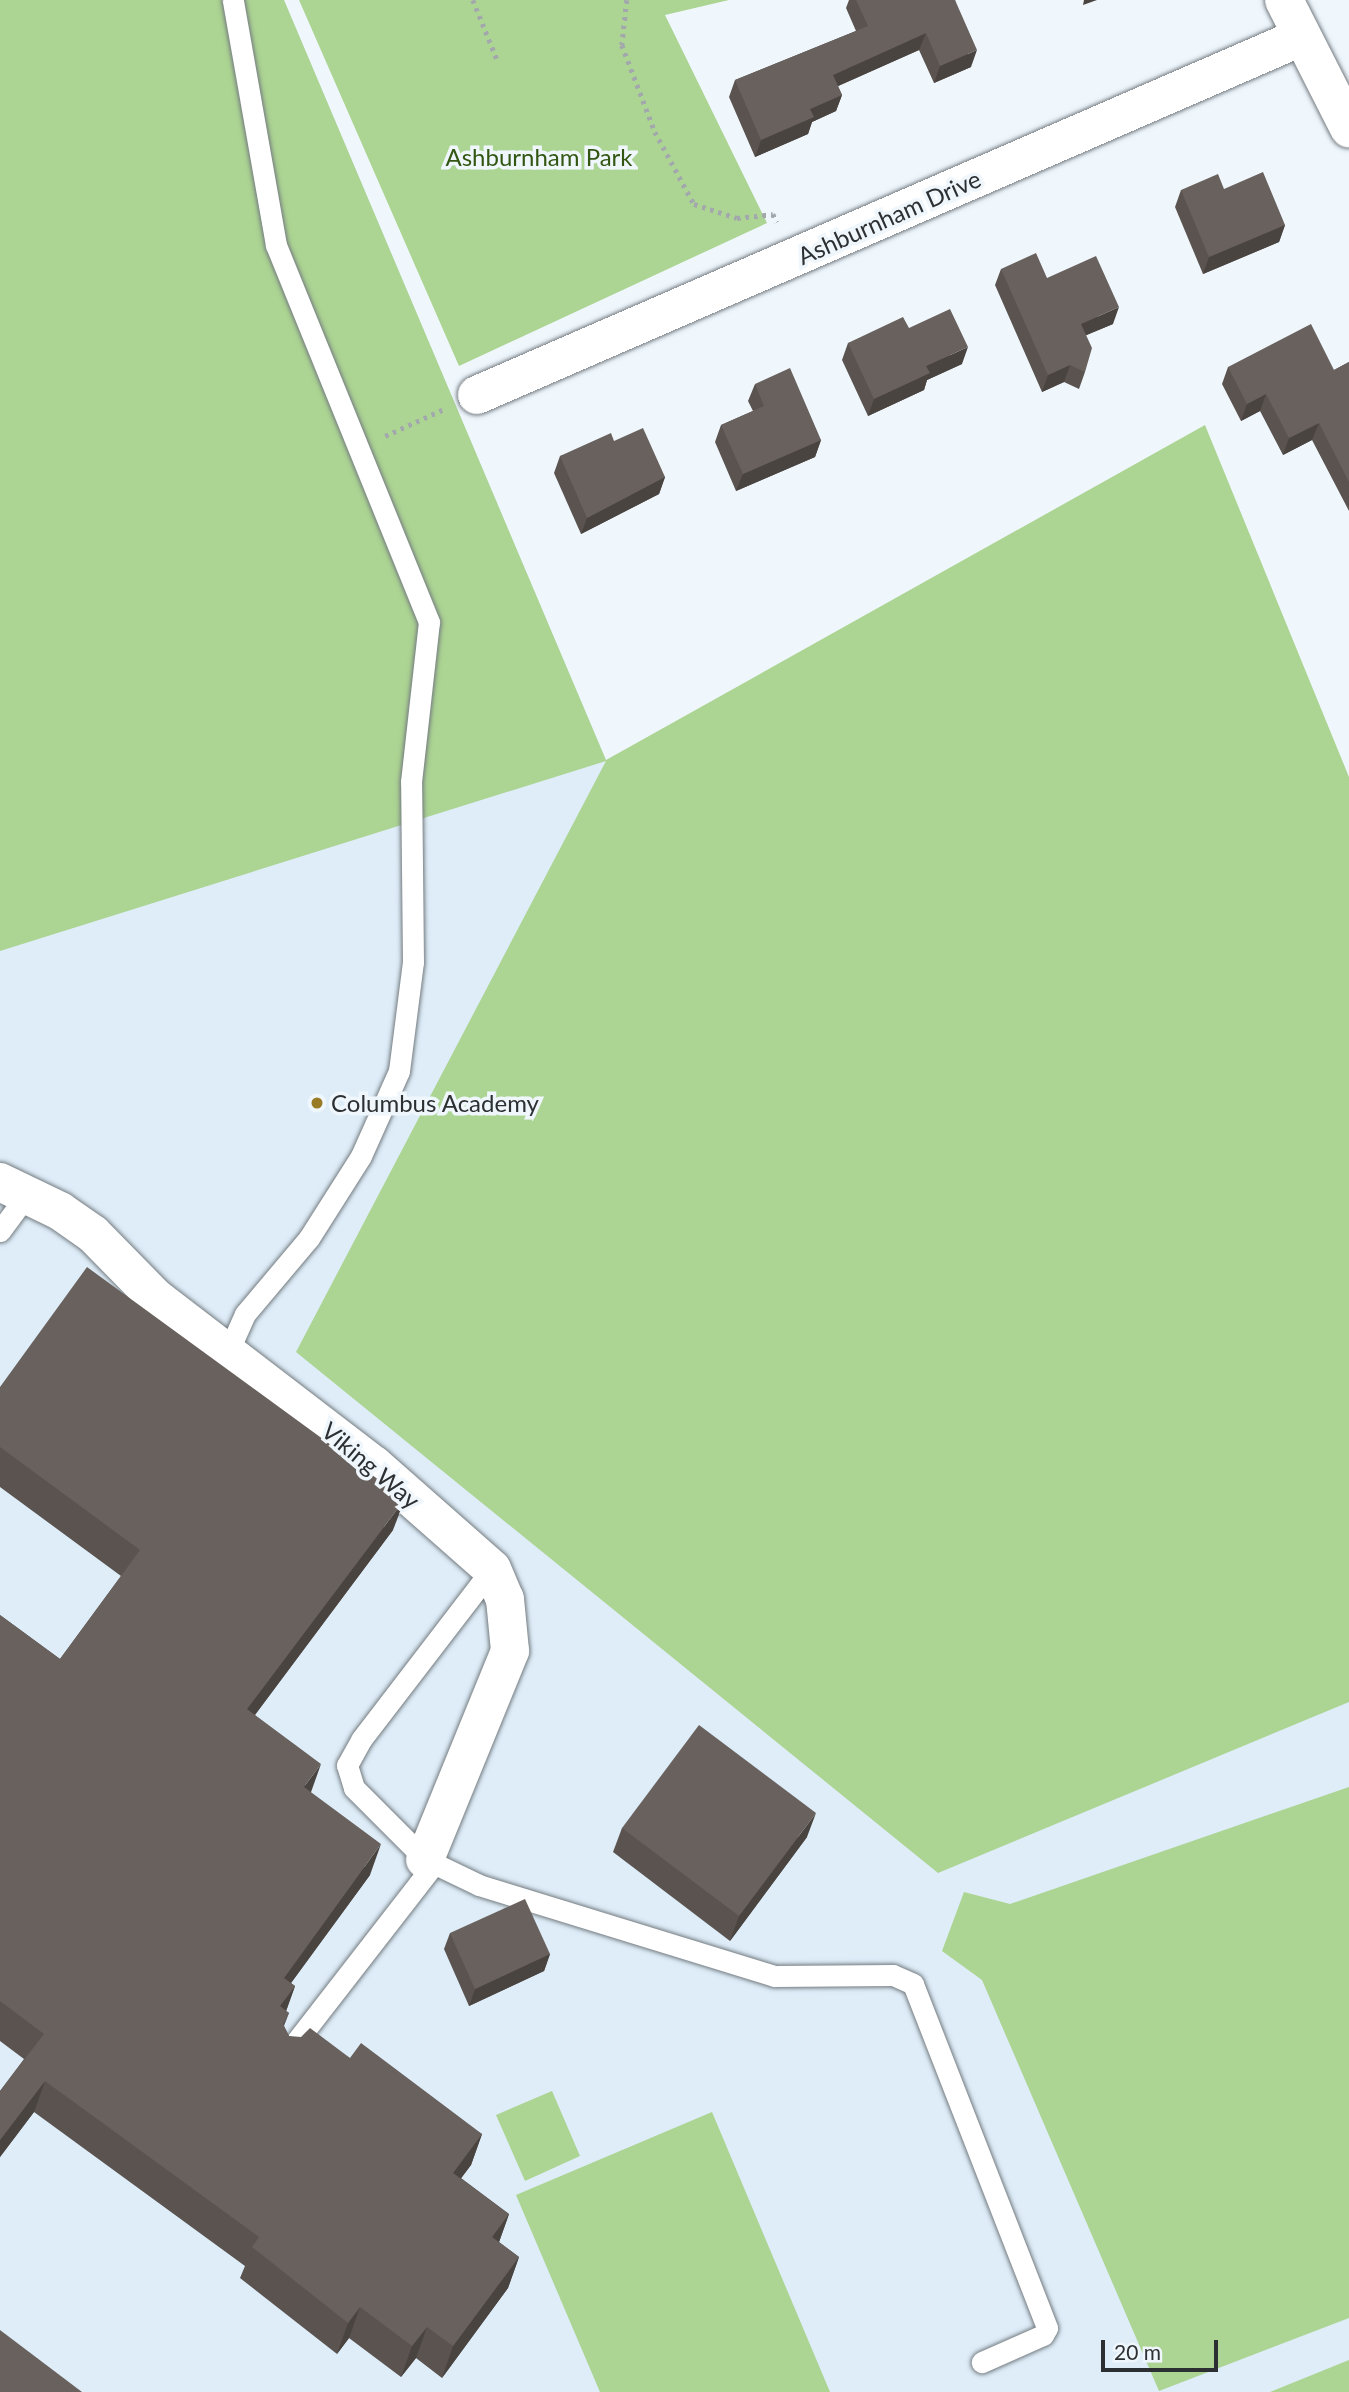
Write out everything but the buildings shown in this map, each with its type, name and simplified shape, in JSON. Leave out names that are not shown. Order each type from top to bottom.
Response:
[{"type":"street","points":[[1284,0],[1349,128]]},
{"type":"street","name":"Ashburnham Drive","points":[[477,395],[1301,37]]},
{"type":"street","name":"Viking Way","points":[[14,1188],[93,1234],[156,1298],[374,1465],[492,1569],[505,1599],[510,1651],[430,1862]]},
{"type":"lane","points":[[228,1352],[245,1314],[309,1238],[361,1156],[399,1071],[413,962],[411,782],[429,622],[276,246],[233,0]]},
{"type":"lane","points":[[0,1231],[14,1188]]},
{"type":"lane","points":[[492,1569],[347,1765],[354,1788],[430,1862],[479,1885],[775,1976],[894,1975],[913,1984],[1047,2328],[1043,2336],[982,2362]]},
{"type":"lane","points":[[285,2056],[430,1862]]},
{"type":"path","points":[[473,0],[497,59]]},
{"type":"path","points":[[627,0],[622,45],[654,132],[694,204],[737,218],[773,214],[793,259]]},
{"type":"path","points":[[358,448],[477,395]]},
{"type":"shaded area","name":"Columbus Academy","points":[[0,0],[284,0],[606,760],[1349,1621],[1349,2392],[0,2392]]},
{"type":"green space","points":[[0,0],[284,0],[606,760],[1205,425],[1349,777],[1349,1702],[938,1873],[296,1352],[606,761],[0,951]]},
{"type":"green space","name":"Ashburnham Park","points":[[299,0],[729,0],[665,15],[767,223],[459,366]]},
{"type":"green space","points":[[1349,1787],[1349,2318],[1159,2391],[982,1980],[942,1951],[964,1892],[1010,1904]]},
{"type":"green space","points":[[552,2091],[580,2156],[525,2181],[496,2115]]},
{"type":"green space","points":[[712,2112],[830,2392],[600,2392],[516,2195]]},
{"type":"green space","points":[[1349,2360],[1349,2392],[1270,2392]]},
{"type":"place","name":"Columbus Academy","points":[[317,1103]]}]
